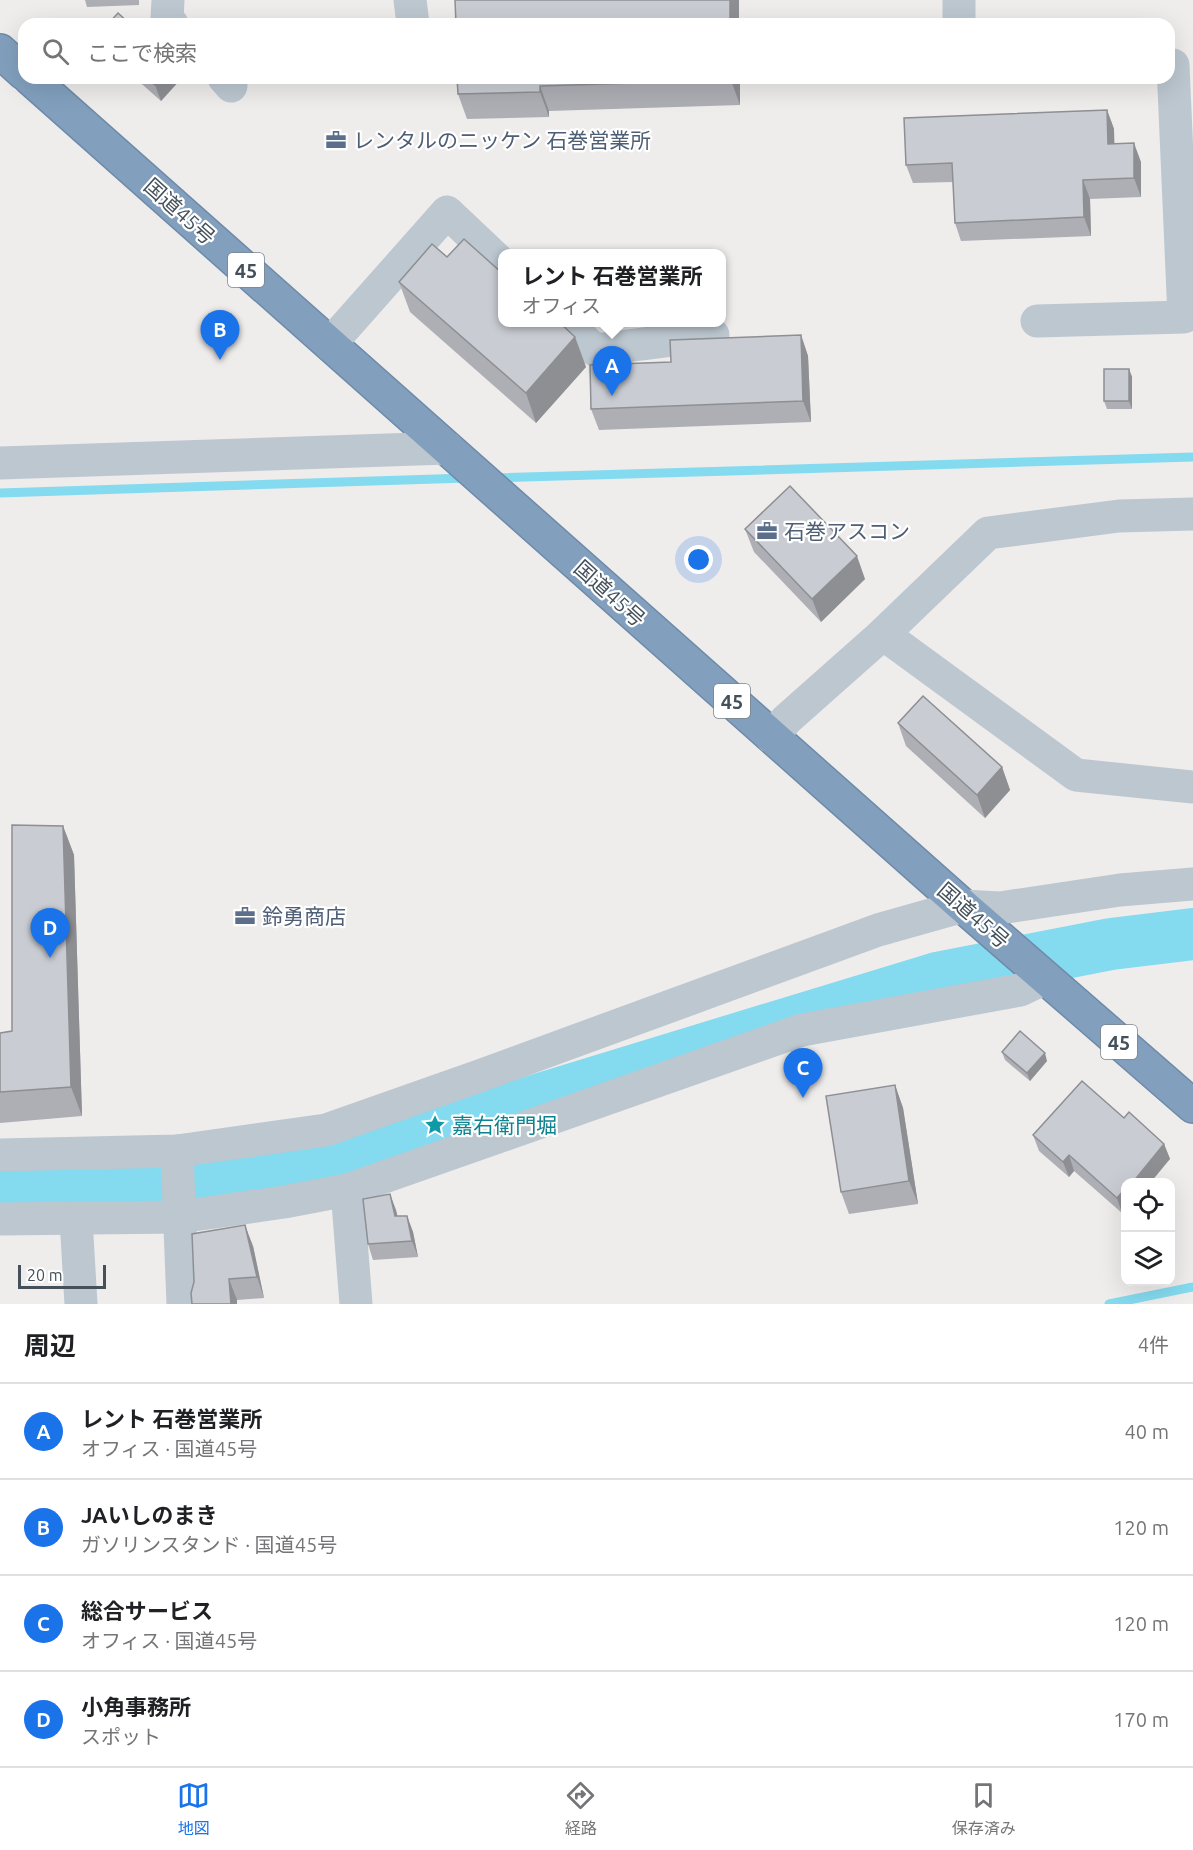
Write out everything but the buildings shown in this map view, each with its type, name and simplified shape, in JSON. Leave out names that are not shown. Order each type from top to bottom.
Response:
[{"type":"highway","points":[[0,51],[18,68]]},
{"type":"highway","name":"国道45号","points":[[37,84],[964,907],[1193,1106]]},
{"type":"street","points":[[167,18],[168,0]]},
{"type":"street","points":[[410,0],[413,18]]},
{"type":"street","points":[[959,0],[959,18]]},
{"type":"street","points":[[1037,321],[1184,317],[1178,64]]},
{"type":"street","points":[[330,344],[447,212],[498,260]]},
{"type":"street","points":[[570,327],[595,351],[713,335]]},
{"type":"street","points":[[0,463],[454,455]]},
{"type":"street","points":[[772,737],[786,720],[883,634],[988,533],[1119,516],[1193,514]]},
{"type":"street","points":[[883,634],[1076,775],[1193,787]]},
{"type":"street","points":[[0,1155],[177,1151],[326,1130],[878,930],[964,907],[1000,908],[1120,890],[1193,884]]},
{"type":"street","points":[[0,1219],[180,1216],[284,1202],[347,1190],[802,1030],[1020,990],[1046,978]]},
{"type":"street","points":[[177,1151],[183,1304]]},
{"type":"street","points":[[347,1190],[356,1304]]},
{"type":"street","points":[[76,1219],[81,1304]]},
{"type":"waterway","points":[[494,478],[1193,457]]},
{"type":"waterway","points":[[0,493],[468,478]]},
{"type":"waterway","points":[[0,1185],[187,1183],[263,1174],[337,1161],[937,978],[1111,944],[1193,934]]},
{"type":"waterway","points":[[1109,1304],[1193,1287]]},
{"type":"place","name":"レンタルのニッケン 石巻営業所","points":[[336,140]]},
{"type":"place","name":"JAいしのまき","points":[[220,360]]},
{"type":"place","name":"レント 石巻営業所","points":[[612,396]]},
{"type":"place","name":"石巻アスコン","points":[[767,531]]},
{"type":"place","name":"鈴勇商店","points":[[245,916]]},
{"type":"place","name":"小角事務所","points":[[50,958]]},
{"type":"place","name":"総合サービス","points":[[803,1098]]},
{"type":"place","name":"嘉右衛門堀","points":[[435,1125]]}]
